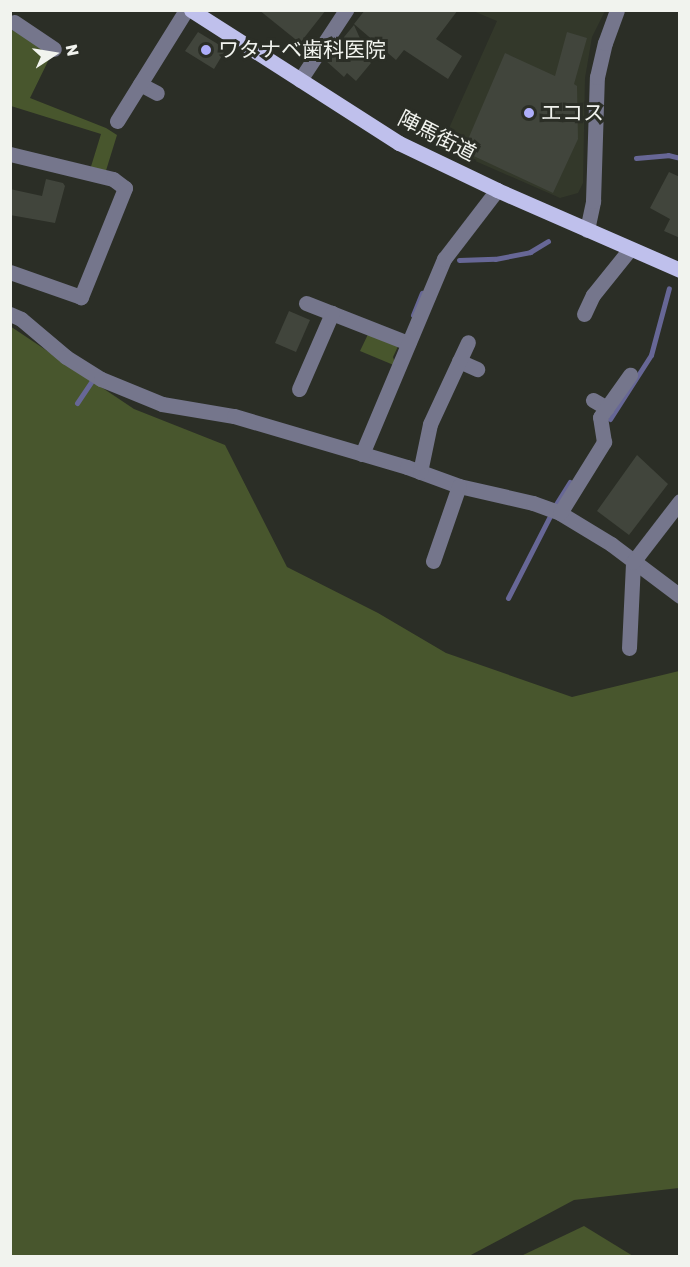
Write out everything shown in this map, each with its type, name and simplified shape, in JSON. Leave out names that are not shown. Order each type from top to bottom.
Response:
[{"type":"main road","name":"陣馬街道","points":[[201,13],[399,143],[497,190],[680,270]]},
{"type":"street","points":[[117,121],[186,10]]},
{"type":"street","points":[[300,80],[346,10]]},
{"type":"street","points":[[587,230],[593,201],[597,77],[605,43],[617,10]]},
{"type":"street","points":[[12,24],[54,48]]},
{"type":"street","points":[[140,84],[157,93]]},
{"type":"street","points":[[10,154],[112,179],[124,188],[81,297],[10,272]]},
{"type":"street","points":[[362,454],[444,259],[497,190]]},
{"type":"street","points":[[584,314],[593,296],[630,249]]},
{"type":"street","points":[[306,303],[408,343]]},
{"type":"street","points":[[299,389],[332,313]]},
{"type":"street","points":[[10,314],[21,319],[66,357],[92,374],[162,404],[234,416],[459,486],[533,503],[560,513],[680,596]]},
{"type":"street","points":[[420,472],[430,424],[468,342]]},
{"type":"street","points":[[459,361],[477,369]]},
{"type":"street","points":[[560,513],[604,442],[600,404],[630,375]]},
{"type":"street","points":[[433,561],[459,486]]},
{"type":"street","points":[[629,648],[633,562],[680,501]]},
{"type":"shaded area","points":[[473,11],[605,11],[592,37],[585,78],[583,183],[578,193],[560,198],[441,146],[497,21]]},
{"type":"green space","points":[[10,29],[54,49],[30,98],[106,128],[117,135],[104,177],[89,173],[101,134],[11,106]]},
{"type":"green space","points":[[10,326],[134,409],[225,445],[287,567],[378,613],[446,653],[572,697],[679,671],[679,1188],[574,1200],[469,1256],[11,1256]]},
{"type":"green space","points":[[371,328],[401,340],[393,357],[396,366],[360,351]]},
{"type":"green space","points":[[584,1226],[633,1256],[521,1256]]},
{"type":"building","points":[[259,10],[326,10],[300,43]]},
{"type":"building","points":[[365,10],[458,10],[436,39],[462,56],[448,79],[404,50],[396,60],[354,24]]},
{"type":"building","points":[[354,25],[371,63],[356,81],[347,73],[344,77],[325,60]]},
{"type":"building","name":"ワタナベ歯科医院","points":[[198,32],[226,49],[214,69],[185,51]]},
{"type":"building","name":"エコス","points":[[567,32],[587,38],[574,84],[577,86],[578,139],[553,193],[463,151],[505,53],[555,76]]},
{"type":"building","points":[[669,172],[680,177],[680,238],[664,231],[670,219],[650,208]]},
{"type":"building","points":[[46,179],[63,183],[65,186],[55,223],[10,215],[10,189],[42,196]]},
{"type":"building","points":[[289,311],[310,320],[296,352],[275,343]]},
{"type":"building","points":[[637,455],[668,484],[629,535],[597,511]]},
{"type":"waterway","points":[[636,158],[668,155],[680,158]]},
{"type":"waterway","points":[[459,260],[495,259],[530,252],[548,241]]},
{"type":"waterway","points":[[610,419],[651,355],[669,288]]},
{"type":"waterway","points":[[413,315],[422,293]]},
{"type":"waterway","points":[[77,403],[93,379]]},
{"type":"waterway","points":[[556,504],[570,482]]},
{"type":"waterway","points":[[508,598],[551,514]]},
{"type":"place","name":"ワタナベ歯科医院","points":[[206,50]]},
{"type":"place","name":"エコス","points":[[529,113]]}]
